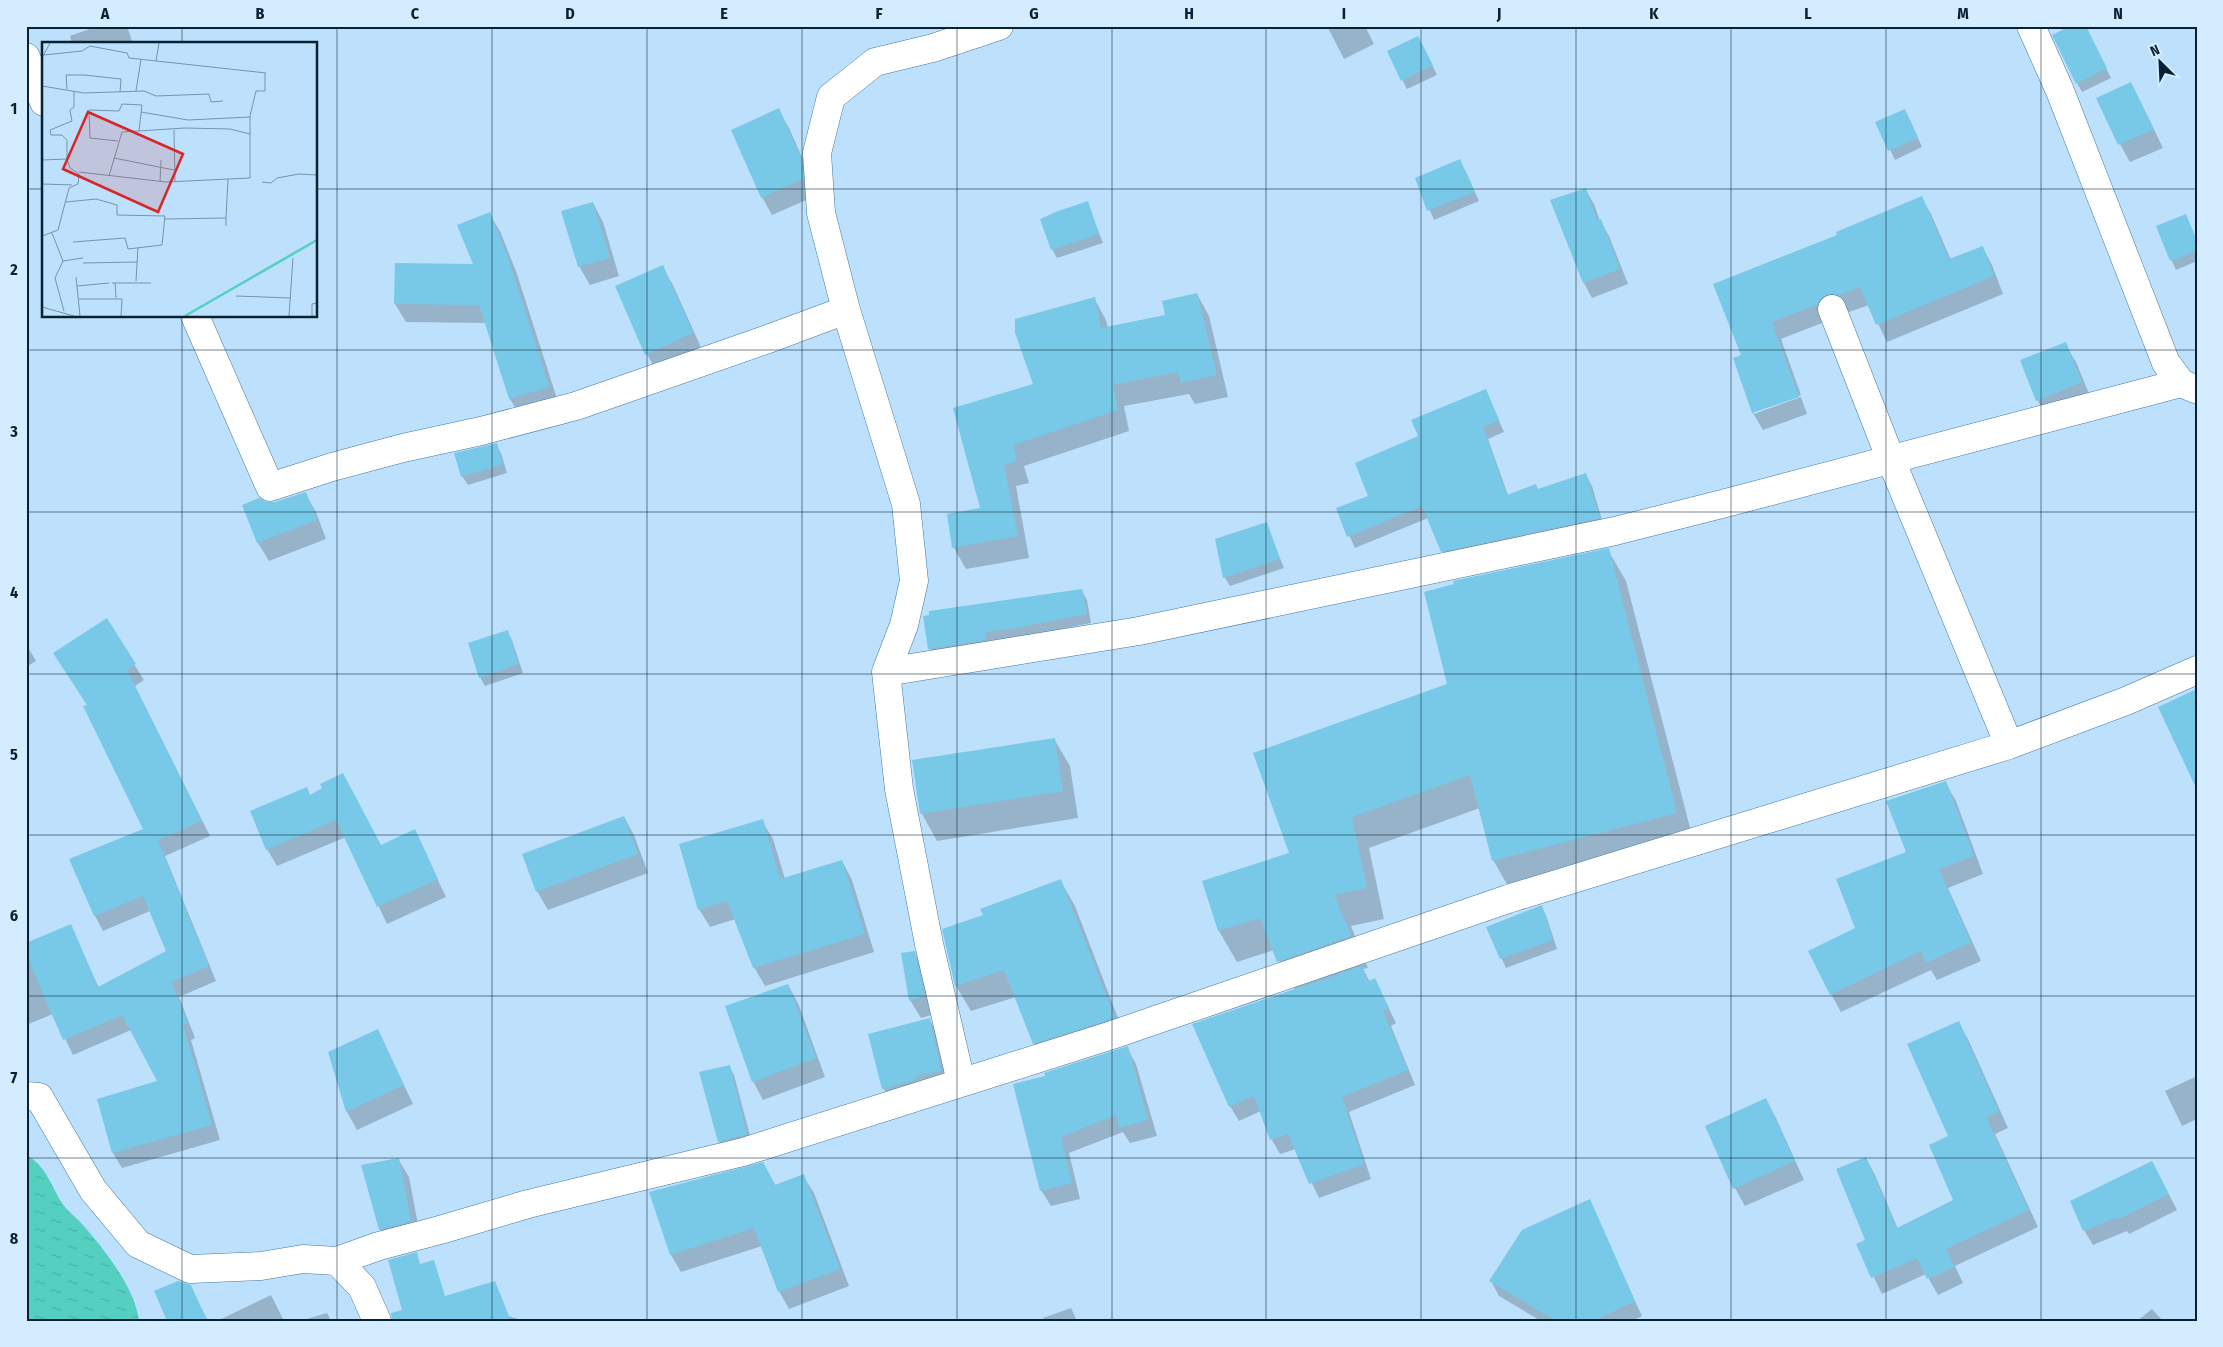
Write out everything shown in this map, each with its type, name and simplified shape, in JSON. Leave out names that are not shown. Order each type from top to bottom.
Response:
[{"type":"street","points":[[961,1082],[929,944],[899,789],[886,672],[904,625],[914,581],[906,504],[846,310],[821,212],[817,153],[831,97],[875,62],[933,48],[999,26]]},
{"type":"street","points":[[2031,26],[2060,91],[2149,324],[2166,363],[2189,386]]},
{"type":"street","points":[[26,57],[42,97]]},
{"type":"street","points":[[1832,309],[1891,460],[2009,745]]},
{"type":"street","points":[[196,318],[270,487],[332,467],[403,448],[481,431],[576,406],[846,310]]},
{"type":"street","points":[[886,672],[1139,631],[1380,582],[1615,531],[2189,386]]},
{"type":"street","points":[[26,1096],[39,1097],[93,1190],[138,1244],[190,1268],[261,1266],[303,1259],[337,1261],[379,1246],[528,1204],[743,1152],[1112,1035],[1508,899],[2009,745],[2126,701],[2197,670]]},
{"type":"street","points":[[337,1261],[362,1287],[377,1321]]},
{"type":"water","points":[[26,1155],[39,1164],[64,1206],[79,1220],[117,1269],[132,1295],[139,1321],[26,1321]]},
{"type":"building","points":[[2070,26],[2086,26],[2107,68],[2076,84],[2052,35]]},
{"type":"building","points":[[1418,36],[1433,65],[1401,81],[1387,51]]},
{"type":"building","points":[[2131,82],[2154,129],[2118,145],[2096,98]]},
{"type":"building","points":[[779,108],[802,160],[803,179],[761,198],[731,130]]},
{"type":"building","points":[[1905,109],[1918,138],[1888,151],[1875,122]]},
{"type":"building","points":[[1460,159],[1475,192],[1427,211],[1415,178]]},
{"type":"building","points":[[1586,188],[1597,221],[1601,219],[1620,269],[1583,283],[1550,200]]},
{"type":"building","points":[[1922,196],[1949,259],[1983,246],[1994,276],[1876,325],[1860,287],[1839,295],[1827,294],[1820,299],[1818,304],[1772,322],[1799,397],[1752,413],[1733,358],[1741,355],[1713,284],[1837,235],[1836,232]]},
{"type":"building","points":[[1088,201],[1099,234],[1051,250],[1040,219]]},
{"type":"building","points":[[593,202],[610,258],[578,267],[561,211]]},
{"type":"building","points":[[490,212],[507,254],[549,387],[509,399],[479,305],[394,304],[395,263],[473,264],[457,225]]},
{"type":"building","points":[[2186,214],[2197,241],[2197,251],[2170,261],[2156,226]]},
{"type":"building","points":[[663,265],[693,333],[645,355],[615,286]]},
{"type":"building","points":[[1197,293],[1217,375],[1181,383],[1178,372],[1113,385],[1118,410],[1013,445],[1017,461],[1004,465],[1018,536],[952,548],[947,514],[980,508],[953,408],[1033,384],[1015,333],[1015,319],[1095,297],[1101,328],[1165,315],[1162,301]]},
{"type":"building","points":[[2066,342],[2082,382],[2036,401],[2020,360]]},
{"type":"building","points":[[1486,389],[1499,420],[1483,427],[1507,495],[1536,484],[1538,489],[1586,473],[1600,518],[1441,552],[1422,506],[1347,537],[1336,508],[1368,496],[1355,463],[1418,436],[1411,420]]},
{"type":"building","points":[[497,443],[503,464],[461,477],[454,453]]},
{"type":"building","points":[[306,492],[317,520],[257,543],[242,505],[259,498],[267,502],[275,502]]},
{"type":"building","points":[[1267,522],[1280,559],[1223,578],[1215,539]]},
{"type":"building","points":[[1609,548],[1677,813],[1492,861],[1470,775],[1352,817],[1367,888],[1334,895],[1351,936],[1277,962],[1260,918],[1218,931],[1202,881],[1289,853],[1253,753],[1447,684],[1424,592],[1454,584],[1453,581]]},
{"type":"building","points":[[1082,589],[1087,614],[1011,629],[985,632],[987,640],[928,649],[923,616],[929,615],[929,611]]},
{"type":"building","points":[[107,618],[136,664],[127,670],[202,821],[158,840],[209,966],[171,982],[188,1023],[183,1025],[212,1125],[112,1153],[97,1099],[157,1081],[122,1015],[63,1040],[26,954],[26,943],[71,924],[98,987],[166,951],[143,896],[94,916],[69,859],[143,829],[83,706],[87,705],[53,653]]},
{"type":"building","points":[[508,630],[519,664],[479,678],[468,643]]},
{"type":"building","points":[[2197,689],[2197,790],[2158,707]]},
{"type":"building","points":[[1055,738],[1063,791],[920,814],[912,760]]},
{"type":"building","points":[[343,773],[381,845],[415,829],[438,879],[377,907],[336,820],[266,850],[250,811],[307,787],[310,795],[322,788],[320,784]]},
{"type":"building","points":[[1946,781],[1974,856],[1939,869],[1971,942],[1926,963],[1921,951],[1830,995],[1808,951],[1855,928],[1836,879],[1906,852],[1886,801]]},
{"type":"building","points":[[624,816],[638,854],[536,892],[522,854]]},
{"type":"building","points":[[763,819],[780,879],[842,860],[865,934],[753,968],[727,901],[698,910],[679,844]]},
{"type":"building","points":[[1061,879],[1115,1018],[1033,1044],[1004,970],[955,986],[942,929],[983,915],[980,909]]},
{"type":"building","points":[[1542,905],[1553,940],[1500,959],[1486,927]]},
{"type":"building","points":[[915,951],[925,996],[909,1001],[901,953]]},
{"type":"building","points":[[1362,966],[1368,981],[1375,978],[1389,1008],[1383,1011],[1408,1070],[1342,1097],[1364,1164],[1309,1184],[1288,1134],[1270,1140],[1254,1096],[1229,1107],[1192,1024]]},
{"type":"building","points":[[788,984],[816,1058],[752,1082],[725,1006]]},
{"type":"building","points":[[930,1018],[941,1071],[915,1076],[916,1080],[882,1089],[868,1034]]},
{"type":"building","points":[[1959,1021],[1999,1112],[1986,1117],[2029,1210],[1946,1249],[1955,1267],[1927,1279],[1917,1258],[1871,1278],[1856,1244],[1865,1240],[1836,1169],[1866,1157],[1897,1228],[1953,1200],[1929,1145],[1948,1136],[1907,1044]]},
{"type":"building","points":[[378,1029],[404,1085],[346,1112],[328,1052]]},
{"type":"building","points":[[1128,1046],[1148,1120],[1119,1128],[1116,1115],[1061,1137],[1072,1183],[1040,1191],[1013,1084],[1045,1076],[1044,1073]]},
{"type":"building","points":[[730,1065],[747,1134],[718,1142],[699,1072]]},
{"type":"building","points":[[1766,1098],[1795,1161],[1733,1189],[1705,1126]]},
{"type":"building","points":[[399,1158],[411,1221],[379,1230],[361,1165]]},
{"type":"building","points":[[2152,1161],[2169,1194],[2119,1219],[2118,1217],[2083,1231],[2070,1201]]},
{"type":"building","points":[[763,1162],[775,1185],[804,1174],[840,1269],[778,1292],[754,1228],[670,1255],[649,1192]]},
{"type":"building","points":[[1590,1199],[1635,1301],[1594,1321],[1556,1321],[1489,1281],[1522,1230]]},
{"type":"building","points":[[417,1252],[420,1264],[434,1260],[445,1296],[495,1281],[511,1321],[392,1321],[391,1313],[402,1310],[388,1260]]},
{"type":"building","points":[[178,1281],[191,1285],[207,1321],[167,1321],[154,1291]]}]
